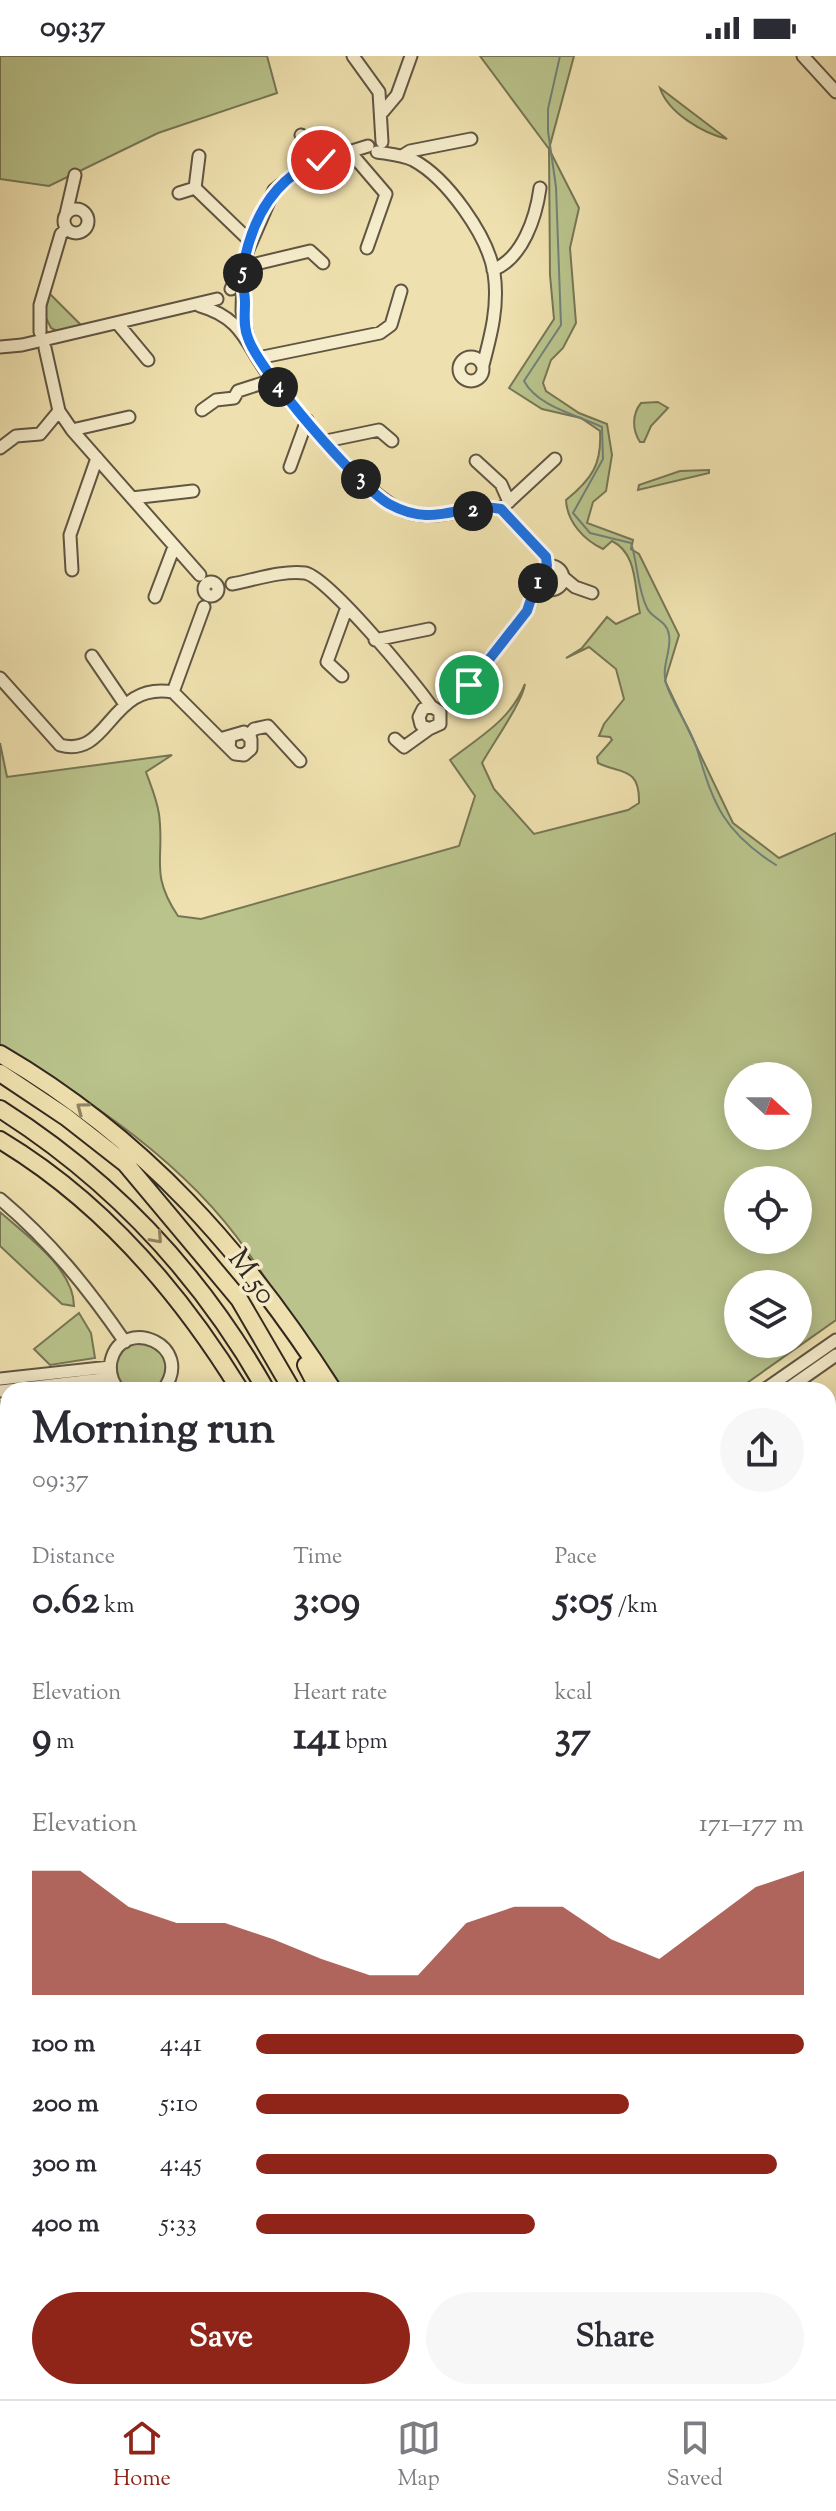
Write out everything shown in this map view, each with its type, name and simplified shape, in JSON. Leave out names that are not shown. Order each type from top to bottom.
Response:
[{"type":"highway","points":[[0,1054],[78,1103],[139,1152],[188,1200],[281,1309],[328,1382]]},
{"type":"highway","points":[[0,1073],[66,1117],[126,1164],[157,1203]]},
{"type":"highway","points":[[0,1082],[61,1122],[157,1203]]},
{"type":"highway","points":[[0,1109],[101,1184],[188,1273],[223,1320],[261,1382]]},
{"type":"highway","points":[[0,1121],[101,1184]]},
{"type":"highway","points":[[0,1140],[32,1159],[84,1200],[185,1308],[235,1382]]},
{"type":"highway","name":"M 50","points":[[157,1203],[239,1299],[287,1382]]},
{"type":"highway","points":[[231,1250],[265,1298],[314,1382]]},
{"type":"highway","points":[[185,1308],[227,1382]]},
{"type":"street","points":[[353,56],[379,92],[381,116]]},
{"type":"street","points":[[367,248],[386,194],[370,147],[381,116],[397,95],[411,56]]},
{"type":"street","points":[[803,56],[836,92]]},
{"type":"street","points":[[301,135],[321,160]]},
{"type":"street","points":[[398,155],[471,139]]},
{"type":"street","points":[[236,291],[251,242],[274,190],[304,166],[321,160],[370,147],[398,155],[430,174],[477,228],[493,270],[496,296],[483,365]]},
{"type":"street","points":[[195,188],[199,156]]},
{"type":"street","points":[[67,229],[66,214],[75,175]]},
{"type":"street","points":[[195,188],[251,242]]},
{"type":"street","points":[[179,193],[195,188]]},
{"type":"street","points":[[493,270],[505,266],[536,218],[540,188]]},
{"type":"street","points":[[66,214],[79,210],[86,215],[88,223],[79,233],[67,229]]},
{"type":"street","points":[[67,229],[61,234],[40,305],[43,340],[59,411],[72,430],[211,589]]},
{"type":"street","points":[[243,267],[310,251],[323,263]]},
{"type":"street","points":[[236,291],[224,291],[222,309],[248,338]]},
{"type":"street","points":[[236,291],[245,302],[242,311],[248,338],[272,380],[373,491],[403,511],[437,517],[505,506],[555,459]]},
{"type":"street","points":[[258,358],[380,333],[391,325],[401,291]]},
{"type":"street","points":[[0,347],[200,306],[242,311]]},
{"type":"street","points":[[118,324],[148,360]]},
{"type":"street","points":[[202,410],[216,400],[234,398],[238,391],[272,380]]},
{"type":"street","points":[[0,448],[16,436],[40,434],[59,411]]},
{"type":"street","points":[[72,430],[129,417]]},
{"type":"street","points":[[290,467],[307,420]]},
{"type":"street","points":[[326,441],[379,430],[392,441]]},
{"type":"street","points":[[72,570],[70,535],[97,458]]},
{"type":"street","points":[[476,461],[501,484],[505,506],[546,557],[547,566]]},
{"type":"street","points":[[132,498],[193,491]]},
{"type":"street","points":[[155,597],[174,547]]},
{"type":"street","points":[[547,566],[560,569],[563,577],[575,587],[592,593]]},
{"type":"street","points":[[469,685],[527,611],[540,572],[547,566]]},
{"type":"street","points":[[211,589],[305,573],[324,583],[431,706],[423,709],[419,717],[421,725],[429,729],[404,747],[395,739]]},
{"type":"street","points":[[539,581],[545,588],[553,590],[561,585],[563,577]]},
{"type":"street","points":[[173,692],[211,589]]},
{"type":"street","points":[[342,676],[327,662],[347,607]]},
{"type":"street","points":[[375,640],[429,629]]},
{"type":"street","points":[[92,656],[124,703]]},
{"type":"street","points":[[0,678],[60,745],[72,749],[85,746],[97,737],[124,703],[161,690],[173,692],[240,755],[248,752],[252,744],[249,735]]},
{"type":"street","points":[[249,735],[254,729],[268,726],[300,761]]},
{"type":"street","points":[[227,741],[239,732],[249,735]]},
{"type":"street","points":[[0,1199],[38,1231],[81,1279],[125,1342]]},
{"type":"street","points":[[115,1382],[111,1372],[112,1357],[125,1342],[143,1337],[153,1340],[167,1352],[172,1371],[167,1382]]},
{"type":"street","points":[[776,1382],[836,1340]]},
{"type":"street","points":[[797,1382],[836,1355]]},
{"type":"street","points":[[0,1379],[111,1372]]},
{"type":"street","points":[[53,1382],[111,1372]]},
{"type":"green space","points":[[0,56],[267,56],[277,93],[158,133],[49,186],[0,179]]},
{"type":"green space","points":[[480,56],[574,56],[549,149]]},
{"type":"green space","points":[[660,88],[727,139],[678,114]]},
{"type":"green space","points":[[549,149],[579,208],[570,248],[576,323],[563,348],[551,360],[543,383],[546,391],[579,413],[607,424],[612,455],[606,491],[593,502],[587,523],[633,540],[631,549],[639,554],[679,635],[665,681],[733,823],[779,858],[836,833],[836,1320],[812,1337],[812,1270],[724,1270],[724,1358],[782,1358],[748,1382],[328,1382],[247,1251],[195,1189],[102,1111],[0,1046],[0,743],[7,777],[172,755],[146,772],[159,814],[161,877],[178,916],[201,919],[459,846],[475,796],[450,760],[502,718],[525,684],[513,712],[482,763],[494,789],[534,834],[628,810],[639,803],[632,777],[598,763],[597,757],[612,740],[599,736],[604,724],[624,699],[616,669],[589,647],[566,658],[582,648],[607,617],[616,624],[640,613],[634,572],[626,554],[612,541],[603,549],[589,541],[573,523],[567,508],[566,500],[594,470],[600,431],[581,418],[542,409],[509,388],[554,319],[550,275]]},
{"type":"green space","points":[[50,294],[81,325],[57,331],[51,328],[44,314]]},
{"type":"green space","points":[[658,402],[668,408],[651,426],[644,442],[640,442],[634,427],[636,412],[641,403]]},
{"type":"green space","points":[[709,470],[709,473],[638,490],[639,485],[680,471]]},
{"type":"green space","points":[[0,1212],[57,1266],[72,1292],[74,1306],[62,1304],[0,1246]]},
{"type":"green space","points":[[79,1313],[91,1333],[95,1358],[50,1365],[34,1349]]},
{"type":"green space","points":[[131,1343],[151,1343],[165,1357],[167,1367],[161,1382],[121,1382],[117,1377],[117,1357]]},
{"type":"waterway","points":[[560,56],[548,109],[548,131],[556,187],[561,325],[524,381],[548,404],[602,427],[603,459],[573,513],[590,533],[631,543],[639,584],[649,612],[668,630],[666,683],[694,741],[709,787],[733,829],[776,865]]},
{"type":"route","points":[[321,160],[289,176],[265,204],[243,267],[242,294],[245,302],[242,311],[248,338],[272,380],[385,502],[419,516],[437,517],[491,507],[501,509],[546,557],[547,566],[540,572],[527,611],[469,685]]}]
